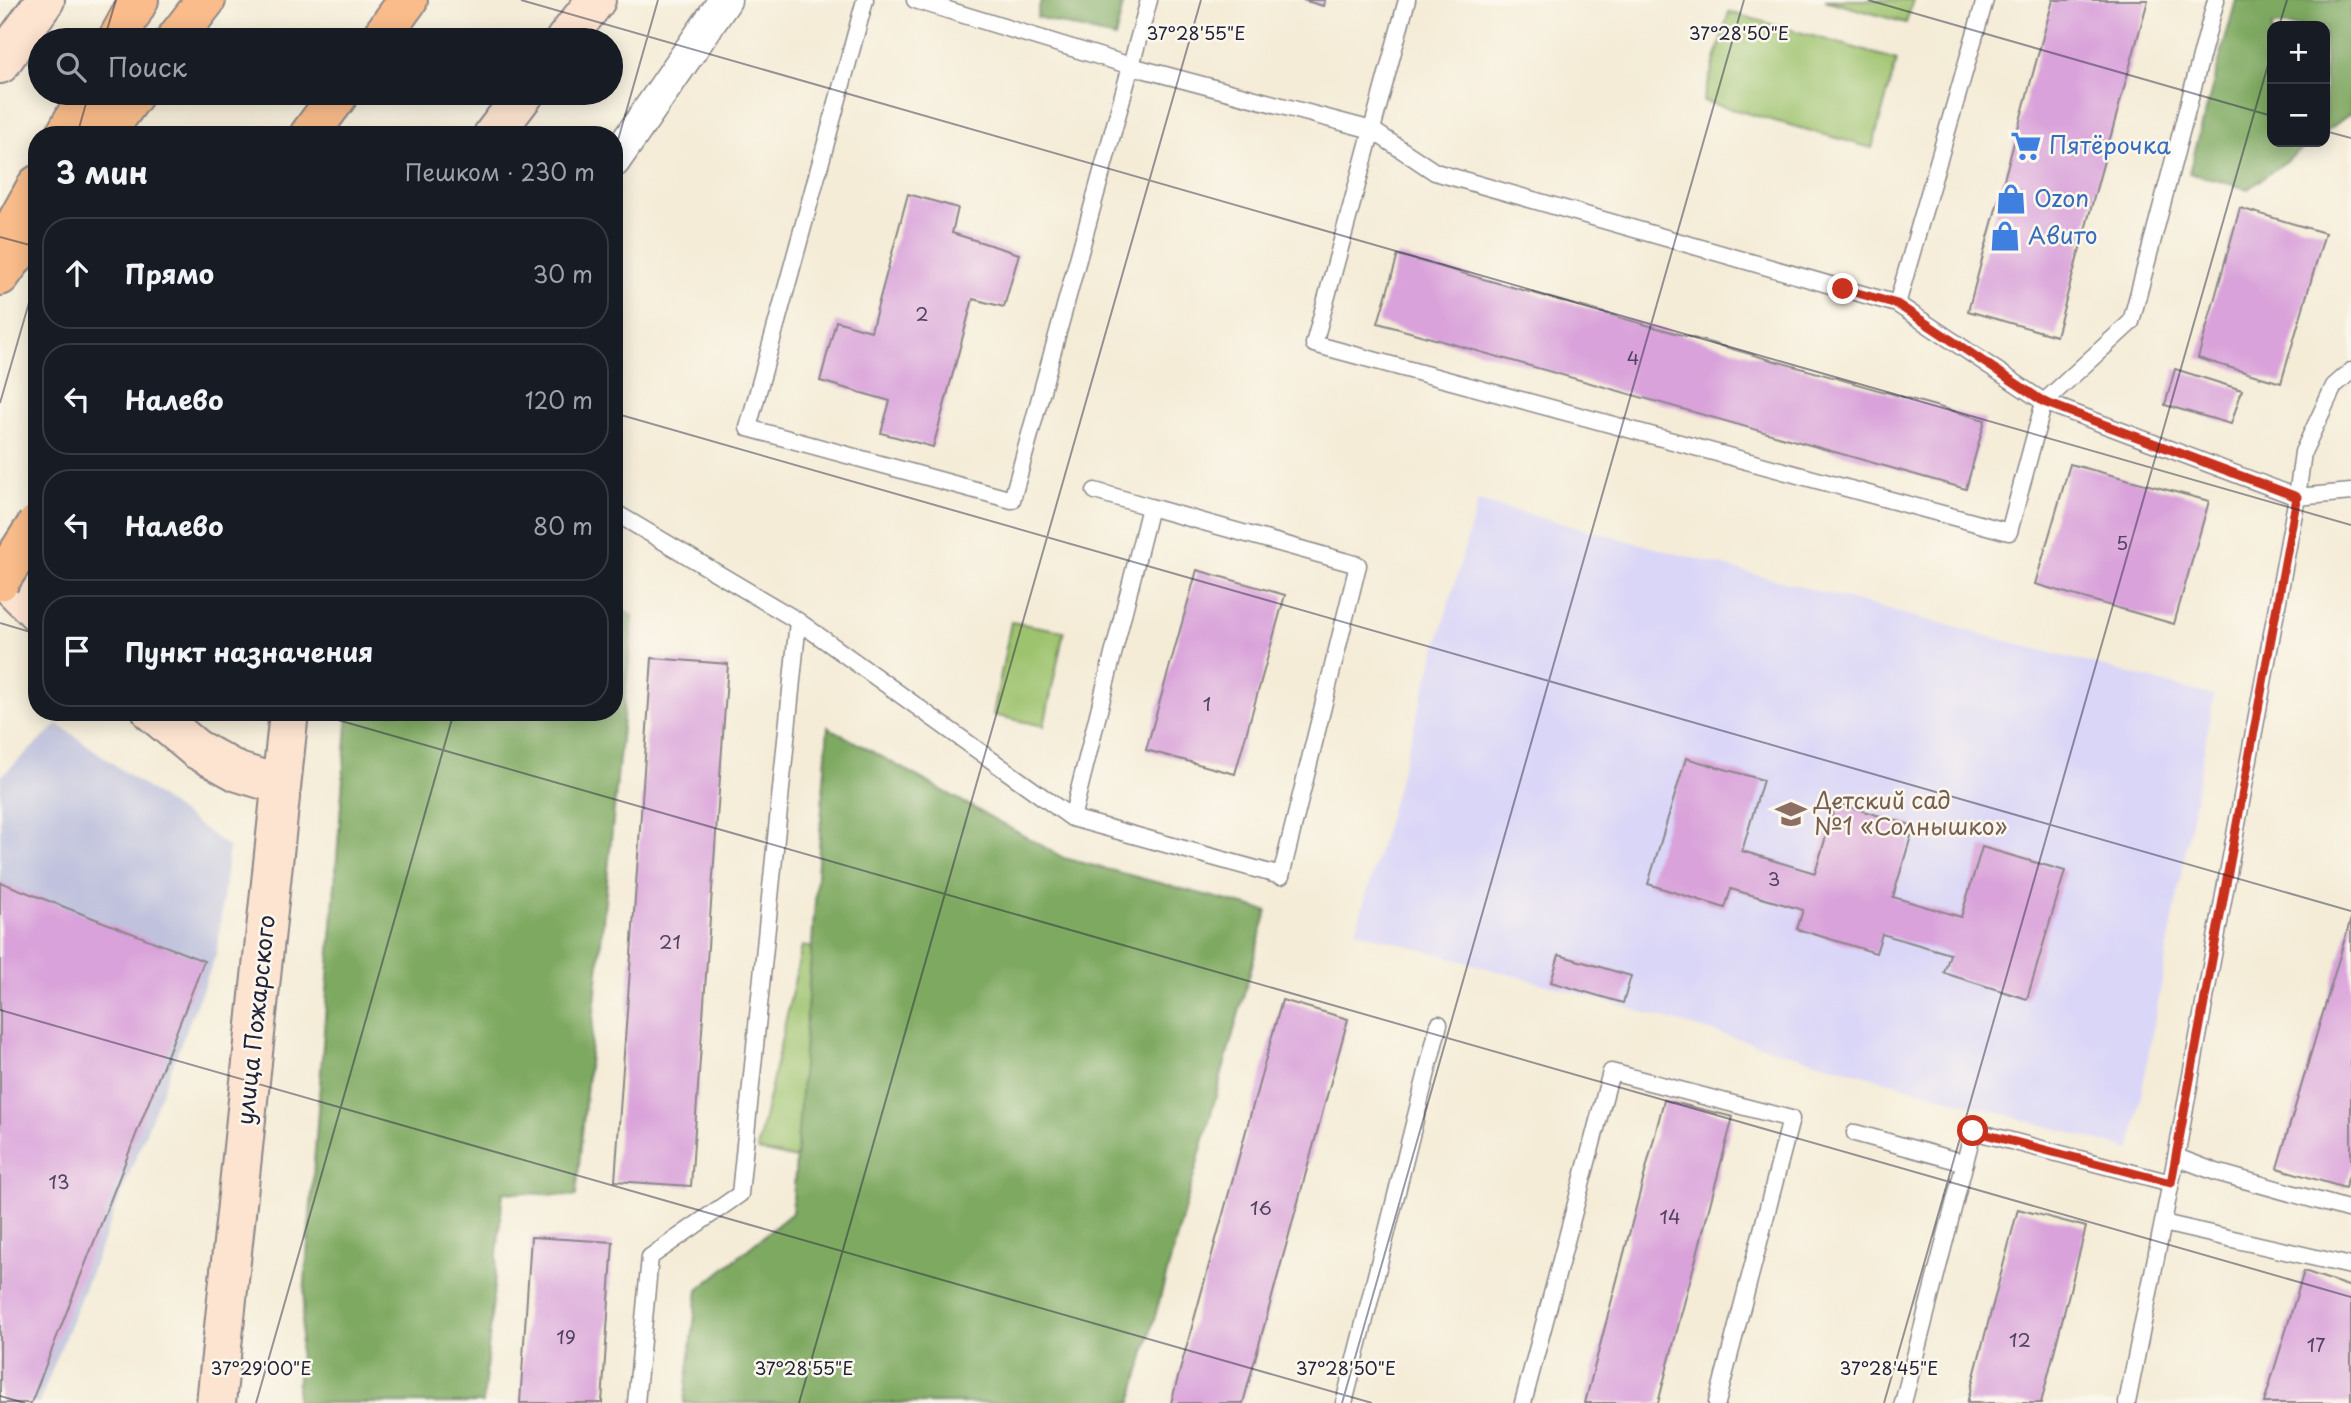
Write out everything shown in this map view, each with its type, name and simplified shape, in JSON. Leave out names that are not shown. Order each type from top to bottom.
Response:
[{"type":"main road","points":[[124,28],[139,0]]},
{"type":"main road","points":[[184,28],[206,0]]},
{"type":"main road","points":[[388,28],[408,0]]},
{"type":"main road","points":[[70,126],[81,105]]},
{"type":"main road","points":[[111,126],[126,105]]},
{"type":"main road","points":[[316,126],[331,105]]},
{"type":"main road","points":[[0,252],[28,201]]},
{"type":"main road","points":[[0,276],[28,238]]},
{"type":"main road","points":[[0,581],[28,538]]},
{"type":"street","points":[[0,64],[45,0]]},
{"type":"street","points":[[574,28],[596,0]]},
{"type":"street","points":[[623,148],[725,0]]},
{"type":"street","points":[[500,126],[516,105]]},
{"type":"street","points":[[0,575],[28,603]]},
{"type":"street","points":[[163,721],[196,749],[238,772],[281,785]]},
{"type":"street","name":"улица Пожарского","points":[[216,1403],[288,721]]},
{"type":"lane","points":[[866,0],[748,428],[1012,500],[1149,0]]},
{"type":"lane","points":[[915,0],[1131,66],[1372,130],[1435,172],[1897,304],[2044,402],[2297,497],[2351,492]]},
{"type":"lane","points":[[1407,0],[1314,344],[2008,532],[2044,402],[2131,322],[2216,0]]},
{"type":"lane","points":[[1897,304],[1984,0]]},
{"type":"lane","points":[[2127,1403],[2176,1157],[2303,452],[2334,386],[2351,371]]},
{"type":"lane","points":[[623,517],[798,621],[1072,818],[1281,876],[1358,565],[1095,491]]},
{"type":"lane","points":[[1072,818],[1150,507]]},
{"type":"lane","points":[[636,1403],[650,1257],[740,1194],[798,621]]},
{"type":"lane","points":[[1344,1403],[1439,1024]]},
{"type":"lane","points":[[1523,1403],[1611,1072],[1791,1119],[1717,1403]]},
{"type":"lane","points":[[1903,1403],[1973,1131],[2171,1183]]},
{"type":"lane","points":[[1855,1133],[1965,1163]]},
{"type":"lane","points":[[2176,1157],[2216,1172],[2351,1210]]},
{"type":"lane","points":[[2163,1223],[2351,1266]]},
{"type":"shaded area","name":"Детский сад №1 «Солнышко»","points":[[1478,501],[2214,696],[2131,1150],[1356,931]]},
{"type":"shaded area","points":[[58,724],[229,847],[217,952],[39,1403],[0,1403],[0,777]]},
{"type":"green space","points":[[1041,0],[1124,0],[1115,38],[1037,17]]},
{"type":"green space","points":[[1825,0],[1913,0],[1906,23]]},
{"type":"green space","points":[[2236,0],[2351,0],[2351,113],[2330,128],[2330,21],[2267,21],[2267,147],[2305,147],[2248,189],[2189,173]]},
{"type":"green space","points":[[1729,12],[1897,60],[1872,148],[1703,101]]},
{"type":"green space","points":[[623,610],[633,616],[623,718]]},
{"type":"green space","points":[[1011,622],[1064,631],[1044,726],[993,715]]},
{"type":"green space","points":[[347,721],[623,721],[576,1196],[503,1192],[483,1403],[296,1403]]},
{"type":"green space","points":[[828,727],[1064,858],[1267,911],[1131,1403],[684,1403],[698,1290],[792,1213]]},
{"type":"green space","points":[[802,946],[852,955],[805,1161],[757,1150]]},
{"type":"building","points":[[1303,0],[1325,0],[1323,6]]},
{"type":"building","points":[[2053,0],[2148,0],[2056,336],[1968,311]]},
{"type":"building","points":[[908,194],[958,208],[952,233],[1019,254],[1004,307],[973,299],[933,447],[881,433],[890,401],[820,381],[836,321],[871,331]]},
{"type":"building","points":[[2240,208],[2325,233],[2281,383],[2198,358]]},
{"type":"building","points":[[1398,255],[1985,420],[1966,489],[1378,323]]},
{"type":"building","points":[[2175,369],[2242,390],[2231,424],[2165,405]]},
{"type":"building","points":[[2070,464],[2209,501],[2174,624],[2035,584]]},
{"type":"building","points":[[1197,570],[1285,595],[1235,774],[1146,750]]},
{"type":"building","points":[[652,658],[728,664],[691,1186],[615,1181]]},
{"type":"building","points":[[1686,758],[1763,780],[1742,851],[1815,873],[1836,803],[1914,826],[1893,897],[1961,917],[1982,847],[2065,871],[2027,999],[1944,973],[1950,954],[1882,934],[1876,953],[1797,929],[1803,910],[1731,889],[1725,908],[1648,884]]},
{"type":"building","points":[[0,882],[204,961],[31,1403],[0,1403]]},
{"type":"building","points":[[2351,918],[2351,1169],[2345,1188],[2277,1168]]},
{"type":"building","points":[[1559,955],[1631,976],[1623,1003],[1551,982]]},
{"type":"building","points":[[1282,1000],[1348,1019],[1243,1403],[1171,1403]]},
{"type":"building","points":[[1664,1100],[1733,1117],[1658,1403],[1585,1403]]},
{"type":"building","points":[[2018,1209],[2086,1227],[2041,1403],[1967,1403]]},
{"type":"building","points":[[531,1237],[613,1242],[602,1403],[520,1403]]},
{"type":"building","points":[[2304,1271],[2351,1287],[2351,1403],[2264,1403]]},
{"type":"place","name":"Пятёрочка","points":[[2026,146]]},
{"type":"place","name":"Ozon","points":[[2011,199]]},
{"type":"place","name":"Авито","points":[[2005,236]]},
{"type":"place","name":"Детский сад №1 «Солнышко»","points":[[1791,814]]},
{"type":"route","points":[[1843,289],[1897,304],[2044,402],[2297,497],[2171,1183],[1973,1131]]}]
